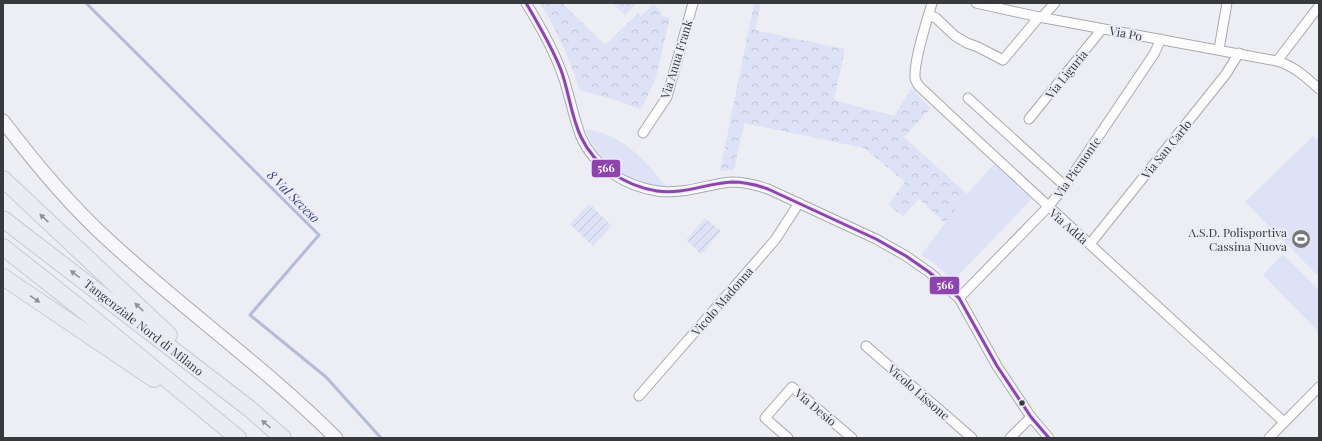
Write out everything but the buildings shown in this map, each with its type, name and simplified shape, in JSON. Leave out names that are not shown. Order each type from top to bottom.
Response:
[{"type":"highway","points":[[3,179],[250,409]]},
{"type":"highway","name":"Tangenziale Nord di Milano","points":[[3,219],[250,409],[282,438]]},
{"type":"highway","name":"Tangenziale Nord di Milano","points":[[3,247],[96,321],[235,436]]},
{"type":"highway","points":[[3,276],[235,436]]},
{"type":"main road","points":[[3,122],[58,189],[105,237],[160,286],[293,397],[336,438]]},
{"type":"street","points":[[526,3],[542,29],[558,62],[582,139],[596,159],[614,175],[632,185],[645,189],[673,193],[732,182],[745,183],[768,189],[876,239],[906,256],[929,272],[960,298],[997,366],[1030,417],[1049,438]]},
{"type":"street","name":"Via Anna Frank","points":[[643,133],[666,97],[693,3]]},
{"type":"street","name":"Via Adda","points":[[932,3],[918,54],[915,76],[916,83],[1048,207],[1284,422]]},
{"type":"street","name":"Via Po","points":[[976,3],[1040,17],[1219,49],[1277,61],[1288,64],[1303,74],[1319,89]]},
{"type":"street","points":[[929,15],[936,18],[955,36],[1003,60],[1040,17],[1055,3]]},
{"type":"street","points":[[1219,49],[1227,3]]},
{"type":"street","points":[[1277,61],[1319,6]]},
{"type":"street","name":"Via Liguria","points":[[1029,119],[1102,28]]},
{"type":"street","name":"Via Piemonte","points":[[960,298],[1048,207],[1065,186],[1154,54],[1161,39]]},
{"type":"street","name":"Via San Carlo","points":[[1090,244],[1226,74],[1239,53]]},
{"type":"street","points":[[968,98],[1065,186]]},
{"type":"street","name":"Vicolo Madonna","points":[[640,396],[775,240],[799,203]]},
{"type":"street","name":"Vicolo Lissone","points":[[866,346],[972,438]]},
{"type":"street","name":"Via Desio","points":[[788,438],[765,418],[792,387],[852,438]]},
{"type":"street","points":[[1269,438],[1284,422],[1317,393]]},
{"type":"street","points":[[1010,438],[1030,417]]},
{"type":"green space","points":[[540,3],[562,3],[605,45],[638,13],[641,16],[654,4],[662,13],[662,16],[670,18],[656,77],[641,110],[596,94],[580,91],[563,46]]},
{"type":"green space","points":[[612,3],[637,3],[625,15]]},
{"type":"green space","points":[[754,3],[761,3],[755,30],[845,49],[834,100],[894,116],[912,88],[931,108],[904,137],[967,194],[945,223],[919,199],[903,216],[888,205],[905,182],[864,148],[744,123],[734,170],[720,171]]},
{"type":"green space","points":[[585,129],[598,131],[631,149],[640,157],[666,187],[639,182],[617,170],[599,153]]},
{"type":"green space","name":"A.S.D. Polisportiva Cassina Nuova","points":[[1313,136],[1319,142],[1319,277],[1245,202]]},
{"type":"green space","points":[[994,164],[1032,199],[953,281],[933,262],[921,255],[967,194]]},
{"type":"green space","points":[[589,204],[612,226],[593,246],[570,224]]},
{"type":"green space","points":[[705,218],[721,231],[701,254],[686,240]]},
{"type":"green space","points":[[1283,254],[1319,290],[1319,332],[1263,275]]},
{"type":"waterway","name":"8 Val Seveso","points":[[86,3],[319,235],[250,315],[326,377],[381,438]]},
{"type":"transit line","name":"566","points":[[526,3],[549,44],[561,70],[581,137],[587,148],[603,166],[623,180],[634,185],[657,191],[667,192],[686,190],[713,184],[732,182],[759,186],[876,239],[906,256],[929,272],[959,298],[997,366],[1031,417],[1049,438]]},
{"type":"place","name":"A.S.D. Polisportiva Cassina Nuova","points":[[1301,239]]}]
